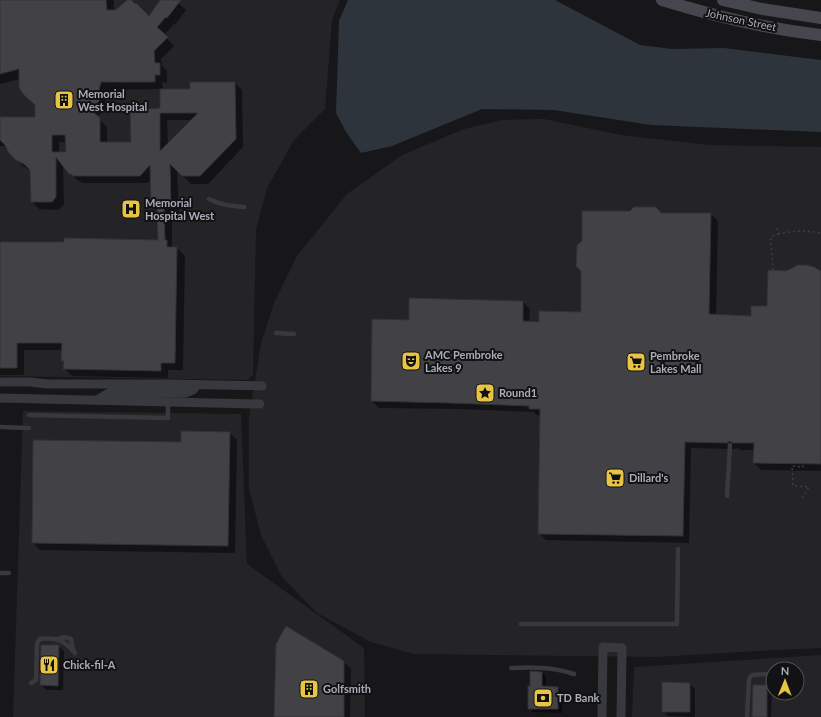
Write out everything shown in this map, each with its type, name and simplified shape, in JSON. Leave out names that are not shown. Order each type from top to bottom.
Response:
[{"type":"street","name":"Johnson Street","points":[[723,0],[762,9],[821,18]]},
{"type":"street","name":"Johnson Street","points":[[668,1],[745,23],[821,35]]},
{"type":"street","points":[[0,382],[30,382],[47,384],[262,386]]},
{"type":"street","points":[[167,398],[172,384]]},
{"type":"street","points":[[167,398],[193,390],[197,385]]},
{"type":"street","points":[[0,398],[96,401],[109,393],[117,392],[167,398],[260,404]]},
{"type":"street","points":[[602,717],[603,647],[622,648],[621,717]]},
{"type":"lane","points":[[209,199],[228,206],[244,207]]},
{"type":"lane","points":[[276,333],[294,334]]},
{"type":"lane","points":[[30,415],[168,418],[167,398]]},
{"type":"lane","points":[[0,427],[29,428]]},
{"type":"lane","points":[[727,496],[730,445]]},
{"type":"lane","points":[[521,624],[677,624],[678,549]]},
{"type":"lane","points":[[0,573],[9,574]]},
{"type":"lane","points":[[31,683],[36,680],[37,643],[40,639],[58,639],[70,646],[74,651]]},
{"type":"lane","points":[[511,668],[551,668],[574,674]]},
{"type":"lane","points":[[747,717],[749,679],[752,675],[765,674]]},
{"type":"path","points":[[777,228],[778,234]]},
{"type":"path","points":[[821,233],[794,231],[771,237],[774,278],[786,283],[802,286],[813,287],[821,284]]},
{"type":"path","points":[[802,286],[803,466],[792,466],[793,486],[810,487],[802,498]]},
{"type":"path","points":[[658,373],[821,375]]},
{"type":"shaded area","name":"Memorial Hospital West","points":[[0,0],[340,0],[332,20],[325,109],[294,140],[267,188],[256,230],[253,375],[248,380],[0,376]]},
{"type":"shaded area","points":[[348,0],[555,0],[640,45],[672,49],[724,48],[821,60],[821,132],[651,125],[554,110],[482,109],[392,146],[361,153],[346,132],[336,113],[339,21]]},
{"type":"shaded area","points":[[544,119],[621,135],[709,145],[821,147],[821,648],[657,657],[413,654],[371,642],[317,613],[282,577],[261,535],[249,489],[249,417],[261,343],[274,303],[297,256],[347,194],[402,155],[464,129],[502,120]]},
{"type":"shaded area","points":[[23,411],[241,414],[247,564],[364,648],[365,717],[13,717]]},
{"type":"shaded area","points":[[821,655],[821,717],[632,717],[634,667]]},
{"type":"building","points":[[0,0],[106,0],[107,10],[116,10],[127,0],[131,0],[149,16],[160,0],[181,0],[167,18],[166,17],[157,27],[168,37],[154,51],[155,63],[160,63],[160,75],[155,75],[155,82],[101,82],[98,94],[102,98],[90,109],[100,118],[100,142],[131,142],[130,109],[160,108],[160,89],[190,89],[190,82],[235,82],[236,139],[200,176],[182,176],[170,164],[171,207],[164,207],[165,240],[167,240],[167,247],[177,247],[175,363],[161,363],[161,371],[63,369],[64,361],[61,361],[62,343],[17,343],[17,368],[0,368],[0,242],[64,242],[64,238],[158,240],[157,207],[151,207],[150,165],[140,176],[74,176],[68,173],[56,157],[56,197],[52,202],[31,202],[30,170],[9,153],[5,145],[0,140],[0,117],[35,117],[35,105],[23,94],[20,89],[19,69],[0,74]],"holes":[[[160,113],[198,113],[160,151]],[[52,135],[65,135],[66,152],[52,152]]]},
{"type":"building","name":"Pembroke Lakes Mall","points":[[634,207],[656,207],[661,213],[711,213],[709,314],[751,316],[751,306],[767,306],[768,270],[786,271],[798,265],[806,265],[821,271],[821,464],[753,463],[754,443],[733,443],[730,441],[727,443],[685,442],[683,536],[538,534],[540,409],[529,409],[529,406],[371,401],[372,319],[409,320],[409,298],[523,301],[523,321],[539,322],[539,311],[581,312],[581,271],[576,266],[577,245],[582,241],[582,211],[630,211]]},
{"type":"building","points":[[181,431],[230,432],[228,546],[32,543],[33,440],[181,442]]},
{"type":"building","name":"Golfsmith","points":[[286,626],[344,661],[344,717],[274,717],[276,644]]},
{"type":"building","name":"Chick-fil-A","points":[[41,645],[59,645],[58,686],[40,685]]},
{"type":"building","name":"TD Bank","points":[[530,671],[542,672],[542,686],[558,687],[558,709],[528,709],[528,686],[530,686]]},
{"type":"building","points":[[662,682],[690,683],[690,712],[662,712]]},
{"type":"building","points":[[753,685],[765,685],[767,717],[752,717]]},
{"type":"place","name":"Memorial West Hospital","points":[[64,100]]},
{"type":"place","name":"Memorial Hospital West","points":[[131,209]]},
{"type":"place","name":"AMC Pembroke Lakes 9","points":[[411,361]]},
{"type":"place","name":"Pembroke Lakes Mall","points":[[636,362]]},
{"type":"place","name":"Round1","points":[[485,393]]},
{"type":"place","name":"Dillard's","points":[[615,478]]},
{"type":"place","name":"Chick-fil-A","points":[[49,665]]},
{"type":"place","name":"Golfsmith","points":[[309,689]]},
{"type":"place","name":"TD Bank","points":[[543,698]]}]
